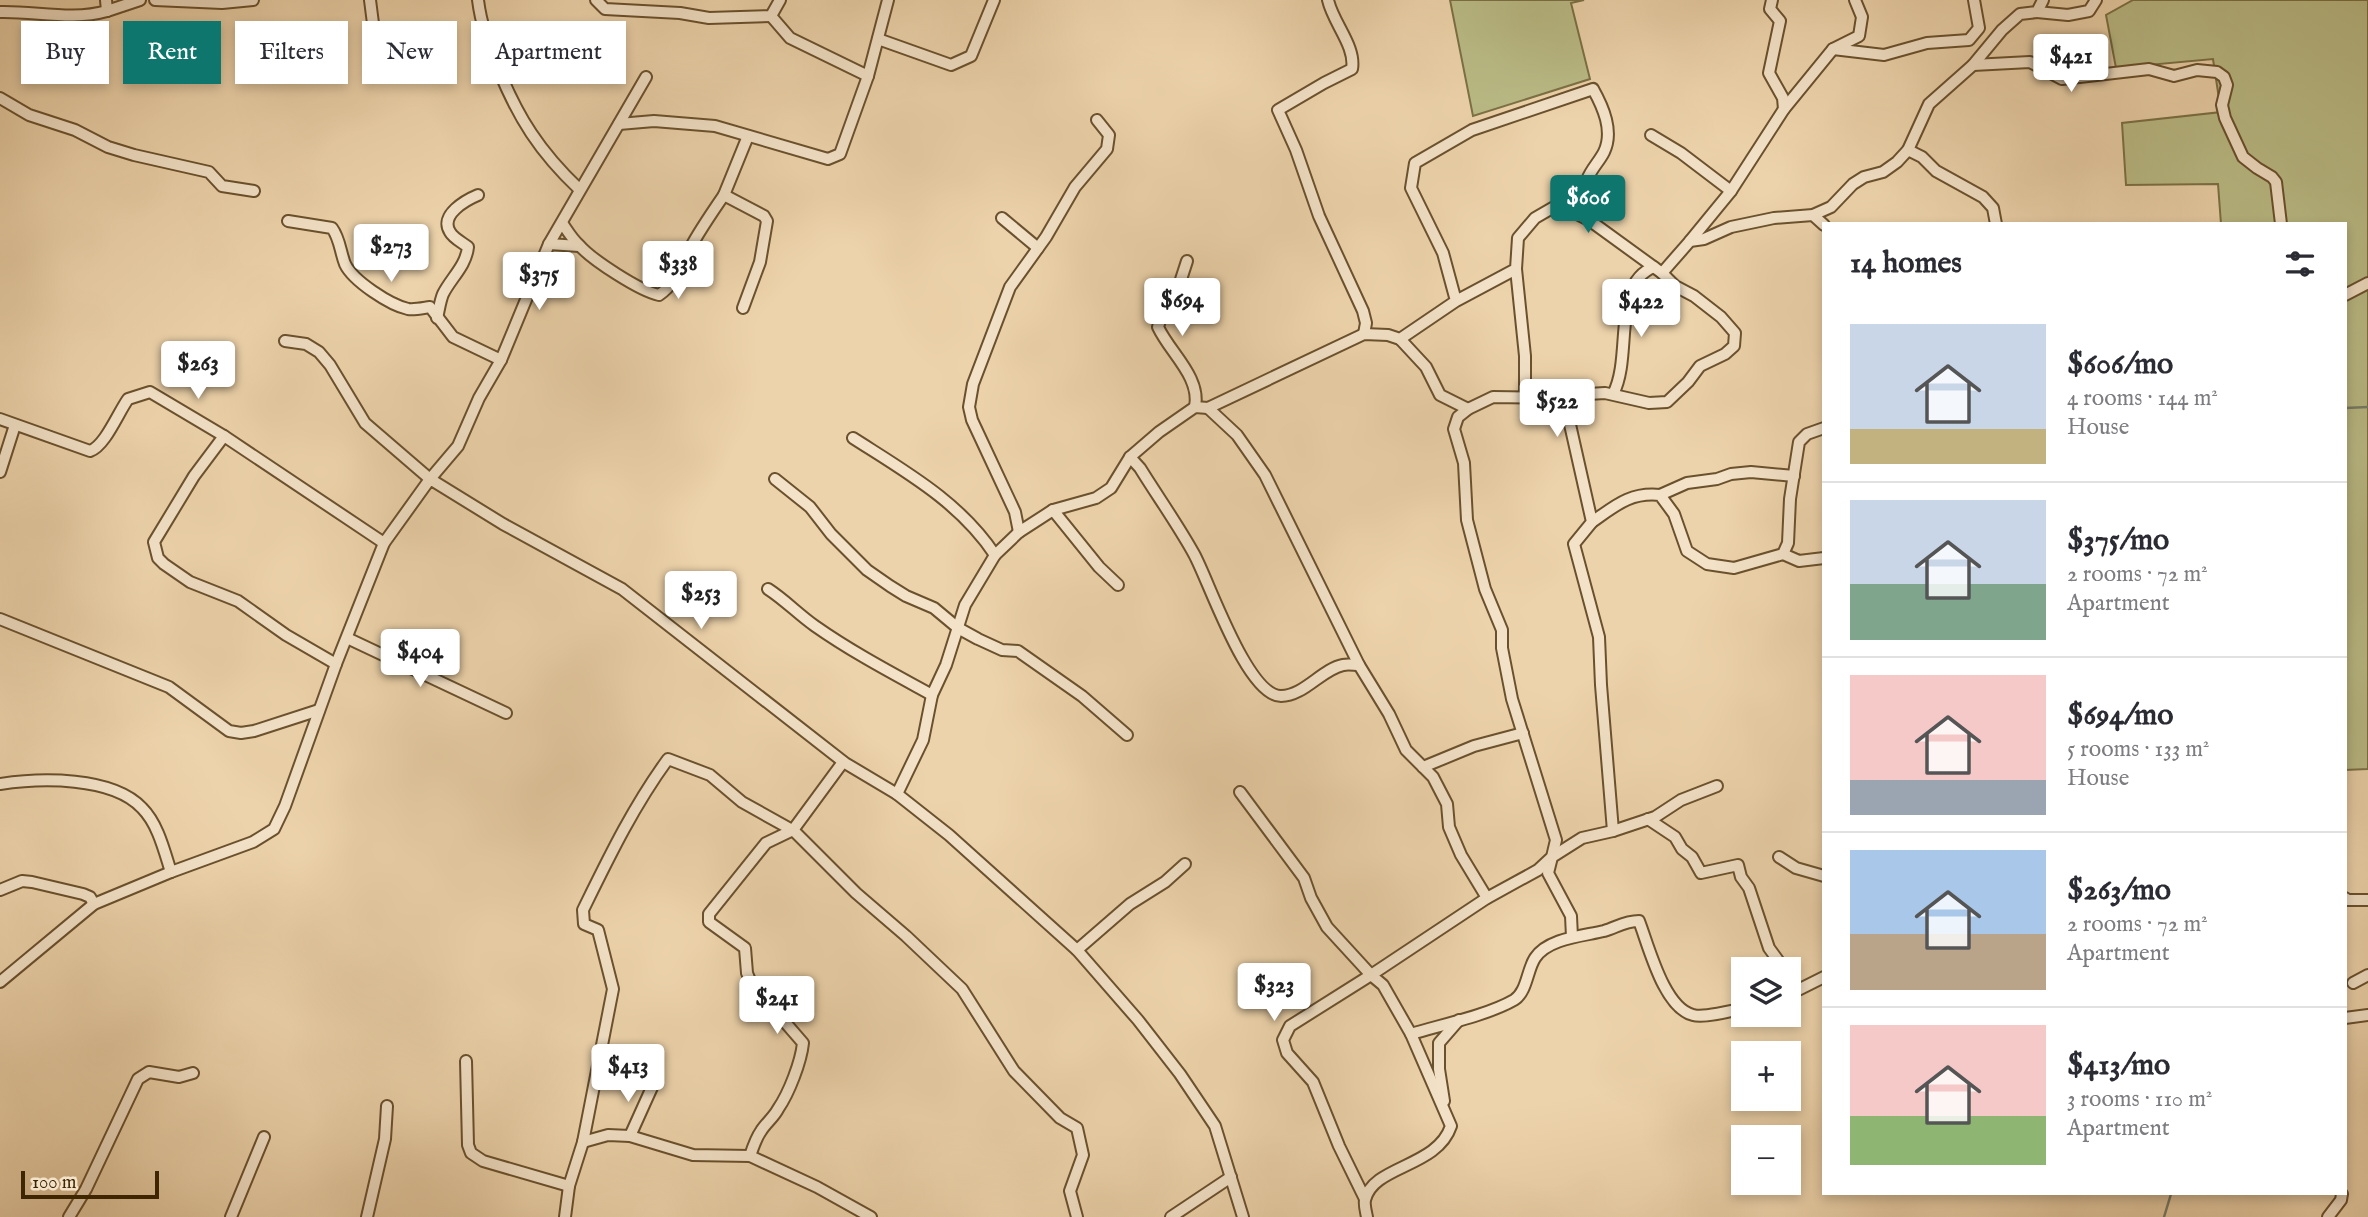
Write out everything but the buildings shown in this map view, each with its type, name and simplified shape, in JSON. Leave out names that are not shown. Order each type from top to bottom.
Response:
[{"type":"street","points":[[0,12],[25,11],[77,17],[95,15],[106,5],[140,0]]},
{"type":"street","points":[[155,0],[222,3],[253,0]]},
{"type":"street","points":[[370,0],[373,21]]},
{"type":"street","points":[[478,0],[481,24],[512,103],[543,152],[579,189]]},
{"type":"street","points":[[596,0],[605,9],[680,13],[709,18],[771,16]]},
{"type":"street","points":[[771,16],[780,0]]},
{"type":"street","points":[[619,124],[654,121],[715,126],[828,159],[835,158],[840,154],[868,76],[888,0]]},
{"type":"street","points":[[877,39],[951,65],[971,56],[994,0]]},
{"type":"street","points":[[1328,0],[1353,60],[1352,69],[1324,82],[1278,110],[1296,150],[1319,216],[1363,311],[1366,323],[1364,334]]},
{"type":"street","points":[[1772,0],[1770,9],[1780,21],[1769,72],[1783,98],[1784,109]]},
{"type":"street","points":[[1613,394],[1622,372],[1626,310],[1630,290],[1636,278],[1644,271],[1658,270],[1690,241],[1731,191],[1784,109],[1833,49],[1859,36],[1862,17],[1854,0]]},
{"type":"street","points":[[1833,49],[1884,55],[1927,43],[1969,40],[1979,28],[1974,0]]},
{"type":"street","points":[[2037,12],[2043,0]]},
{"type":"street","points":[[1690,241],[1704,239],[1731,227],[1774,218],[1813,215],[1831,206],[1853,184],[1864,177],[1883,172],[1897,162],[1908,150],[1929,104],[1973,65],[2002,30],[2020,14],[2037,12],[2068,15],[2089,11],[2096,0]]},
{"type":"street","points":[[771,16],[790,38],[868,76]]},
{"type":"street","points":[[1973,65],[2030,62],[2063,79],[2150,69],[2174,76],[2197,70],[2217,72],[2224,77],[2227,85],[2222,106],[2225,118],[2243,157],[2277,182],[2281,222]]},
{"type":"street","points":[[0,982],[94,904],[253,842],[274,829],[384,543],[430,479],[458,446],[501,360],[549,244],[646,77]]},
{"type":"street","points":[[1456,300],[1443,253],[1411,188],[1415,163],[1472,130],[1593,89],[1606,112],[1608,129],[1605,151],[1587,180],[1594,200],[1588,220]]},
{"type":"street","points":[[0,98],[29,114],[75,130],[108,147],[209,172],[222,186],[254,191]]},
{"type":"street","points":[[1018,531],[1015,512],[972,420],[969,407],[973,384],[1010,287],[1038,248],[1075,187],[1107,149],[1109,135],[1097,120]]},
{"type":"street","points":[[1651,135],[1681,153],[1731,191]]},
{"type":"street","points":[[562,223],[579,246],[634,285],[659,295],[668,289],[679,273],[693,243],[724,195],[748,136]]},
{"type":"street","points":[[1908,150],[1922,157],[1936,171],[1983,197],[1993,208],[1996,222]]},
{"type":"street","points":[[437,318],[444,293],[468,252],[468,247],[450,233],[448,225],[452,212],[464,201],[478,195]]},
{"type":"street","points":[[724,195],[764,216],[767,221],[760,262],[743,308]]},
{"type":"street","points":[[1525,397],[1516,269],[1518,238],[1535,218],[1554,207],[1571,211],[1588,220],[1721,317],[1734,333],[1734,346],[1725,354],[1700,366],[1667,402],[1649,404],[1605,393],[1588,394],[1575,402],[1569,420],[1592,522]]},
{"type":"street","points":[[1813,215],[1822,223]]},
{"type":"street","points":[[1002,218],[1038,248]]},
{"type":"street","points":[[288,221],[332,228],[338,236],[346,266],[360,281],[384,299],[409,309],[430,307],[453,337],[501,360]]},
{"type":"street","points":[[549,244],[579,246]]},
{"type":"street","points":[[1187,261],[1175,298],[1162,314],[1158,327],[1193,382],[1197,396],[1195,407]]},
{"type":"street","points":[[1400,339],[1456,300],[1516,269]]},
{"type":"street","points":[[2347,294],[2368,283]]},
{"type":"street","points":[[897,794],[923,740],[932,695],[946,665],[965,604],[995,555],[1018,531],[1053,510],[1096,498],[1111,488],[1130,457],[1159,432],[1195,407],[1208,408],[1364,334],[1388,335],[1400,339],[1426,367],[1440,395],[1468,409]]},
{"type":"street","points":[[285,341],[306,344],[319,352],[330,365],[365,423],[430,479],[503,524],[622,589],[843,762],[897,794],[949,835],[1077,950],[1139,1020],[1215,1126],[1243,1217]]},
{"type":"street","points":[[0,419],[90,451],[97,449],[128,399],[150,392],[224,436],[384,543]]},
{"type":"street","points":[[1572,937],[1571,916],[1548,873],[1556,840],[1512,699],[1502,648],[1502,630],[1485,589],[1467,520],[1464,463],[1454,429],[1458,417],[1493,397],[1548,397],[1575,402]]},
{"type":"street","points":[[1208,408],[1237,435],[1265,475],[1359,665],[1389,714],[1406,750],[1433,777],[1447,804],[1449,827],[1461,855],[1487,898]]},
{"type":"street","points":[[0,472],[15,425]]},
{"type":"street","points":[[1783,554],[1788,544],[1790,499],[1800,442],[1807,433],[1822,429]]},
{"type":"street","points":[[224,436],[194,476],[154,542],[158,558],[190,582],[238,601],[286,635],[336,664]]},
{"type":"street","points":[[853,438],[949,502],[972,524],[995,555]]},
{"type":"street","points":[[1130,457],[1140,468],[1194,554],[1237,650],[1269,692],[1280,696],[1292,693],[1341,665],[1359,665]]},
{"type":"street","points":[[1613,831],[1599,637],[1574,544],[1592,522],[1621,502],[1643,494],[1660,495],[1687,483],[1731,474],[1751,472],[1794,476]]},
{"type":"street","points":[[775,479],[810,507],[831,534],[867,570],[906,596],[934,608],[958,628],[1002,650],[1018,651],[1082,696],[1127,735]]},
{"type":"street","points":[[1660,495],[1674,514],[1687,551],[1707,564],[1734,568],[1783,554],[1799,561],[1822,558]]},
{"type":"street","points":[[1053,510],[1099,567],[1118,585]]},
{"type":"street","points":[[768,589],[822,631],[932,695]]},
{"type":"street","points":[[0,619],[169,687],[229,731],[254,731],[319,710]]},
{"type":"street","points":[[347,638],[506,713]]},
{"type":"street","points":[[1423,767],[1474,746],[1523,733]]},
{"type":"street","points":[[565,1217],[569,1186],[583,1142],[613,989],[598,930],[584,924],[583,910],[622,829],[668,759],[710,775],[742,802],[792,831],[962,989],[1014,1071],[1059,1118],[1077,1128],[1083,1155],[1070,1191],[1077,1217]]},
{"type":"street","points":[[750,1156],[759,1133],[778,1111],[790,1086],[802,1057],[803,1043],[751,983],[747,973],[745,948],[709,922],[709,914],[766,843],[792,831],[843,762]]},
{"type":"street","points":[[0,784],[62,781],[96,785],[119,794],[141,807],[156,830],[172,872]]},
{"type":"street","points":[[1367,1217],[1365,1199],[1339,1146],[1313,1082],[1287,1053],[1283,1040],[1290,1026],[1487,898],[1538,870],[1552,857],[1582,838],[1648,819],[1681,800],[1717,786]]},
{"type":"street","points":[[1240,792],[1304,878],[1311,898],[1327,927],[1383,985],[1412,1034],[1451,1126],[1446,1139],[1434,1151],[1379,1180],[1365,1199]]},
{"type":"street","points":[[1648,819],[1675,837],[1701,873],[1738,865],[1741,877],[1749,888],[1769,948],[1776,957]]},
{"type":"street","points":[[1779,857],[1796,868],[1822,875]]},
{"type":"street","points":[[1077,950],[1129,904],[1165,882],[1185,864]]},
{"type":"street","points":[[0,890],[22,881],[32,881],[83,894],[90,897],[94,904]]},
{"type":"street","points":[[2347,899],[2368,900]]},
{"type":"street","points":[[1412,1034],[1515,999],[1522,992],[1536,956],[1572,937],[1605,930],[1628,921],[1639,921],[1667,992],[1677,1007],[1694,1016],[1731,1010]]},
{"type":"street","points":[[2353,983],[2368,975]]},
{"type":"street","points":[[1801,988],[1822,978]]},
{"type":"street","points":[[2347,1018],[2368,1014]]},
{"type":"street","points":[[1445,1111],[1439,1069],[1439,1043],[1459,1020]]},
{"type":"street","points":[[466,1061],[468,1145],[471,1153],[483,1161],[569,1186]]},
{"type":"street","points":[[69,1217],[86,1189],[138,1079],[149,1072],[179,1077],[193,1073]]},
{"type":"street","points":[[630,1136],[653,1085]]},
{"type":"street","points":[[367,1217],[386,1139],[387,1106]]},
{"type":"street","points":[[583,1142],[608,1135],[630,1136],[693,1155],[750,1156],[817,1187],[871,1217]]},
{"type":"street","points":[[231,1217],[264,1137]]},
{"type":"street","points":[[1171,1217],[1231,1177]]},
{"type":"street","points":[[2328,1217],[2342,1195]]},
{"type":"green space","points":[[1450,0],[1584,0],[1571,3],[1590,79],[1473,116]]},
{"type":"green space","points":[[2133,0],[2368,0],[2368,769],[2347,770],[2347,222],[2221,222],[2218,184],[2126,185],[2122,123],[2221,112],[2213,59],[2116,68],[2106,15]]},
{"type":"waterway","points":[[2347,408],[2368,407]]},
{"type":"waterway","points":[[2164,1217],[2171,1195]]}]
